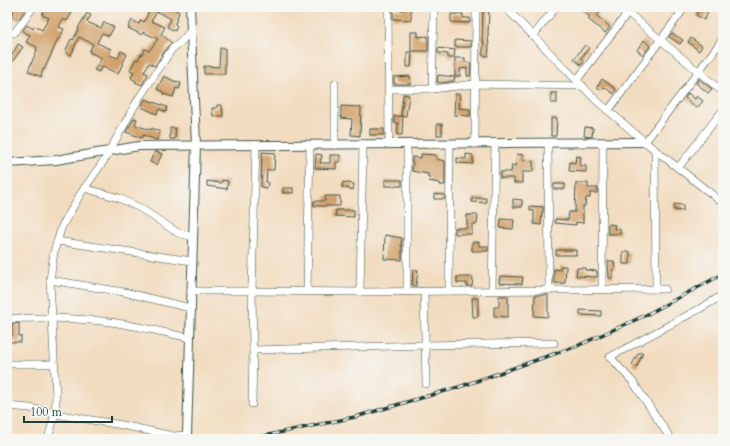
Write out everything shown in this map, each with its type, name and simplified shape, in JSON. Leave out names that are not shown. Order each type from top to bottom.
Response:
[{"type":"street","points":[[14,33],[33,7]]},
{"type":"street","points":[[7,406],[30,408],[173,436],[187,435],[196,145],[190,7]]},
{"type":"street","points":[[388,7],[389,144]]},
{"type":"street","points":[[432,89],[434,7]]},
{"type":"street","points":[[475,144],[476,7]]},
{"type":"street","points":[[505,7],[608,110],[645,142],[723,203]]},
{"type":"street","points":[[534,36],[556,7]]},
{"type":"street","points":[[621,7],[630,10],[661,40],[723,92]]},
{"type":"street","points":[[608,110],[685,7]]},
{"type":"street","points":[[577,80],[630,10]]},
{"type":"street","points":[[48,439],[55,414],[56,396],[50,280],[54,252],[62,226],[84,188],[110,151],[138,98],[172,49],[182,41],[191,30]]},
{"type":"street","points":[[645,142],[723,39]]},
{"type":"street","points":[[334,144],[335,84]]},
{"type":"street","points":[[389,89],[432,89],[475,84],[583,86]]},
{"type":"street","points":[[678,168],[723,110]]},
{"type":"street","points":[[7,163],[56,160],[139,146],[645,142]]},
{"type":"street","points":[[548,143],[549,290]]},
{"type":"street","points":[[602,289],[603,143]]},
{"type":"street","points":[[360,292],[363,144]]},
{"type":"street","points":[[407,144],[407,292]]},
{"type":"street","points":[[449,291],[450,144]]},
{"type":"street","points":[[492,290],[495,144]]},
{"type":"street","points":[[252,404],[252,291],[256,145]]},
{"type":"street","points":[[307,291],[310,145]]},
{"type":"street","points":[[655,150],[656,289]]},
{"type":"street","points":[[84,188],[118,198],[140,208],[178,233],[193,237]]},
{"type":"street","points":[[57,241],[192,261]]},
{"type":"street","points":[[50,280],[124,292],[190,308]]},
{"type":"street","points":[[191,292],[407,292],[665,289]]},
{"type":"street","points":[[424,291],[426,384]]},
{"type":"street","points":[[671,439],[633,382],[610,357],[723,295]]},
{"type":"street","points":[[7,308],[8,319],[52,318],[102,321],[190,338]]},
{"type":"street","points":[[252,350],[554,343]]},
{"type":"street","points":[[7,364],[54,364]]},
{"type":"building","points":[[7,7],[27,7],[18,20],[11,16],[14,11]]},
{"type":"building","points":[[45,7],[75,7],[67,21],[63,19],[59,27],[64,29],[44,70],[43,69],[41,77],[28,71],[37,47],[26,42],[30,35],[22,31],[27,25],[33,29],[34,26],[42,30],[49,18],[42,15]]},
{"type":"building","points":[[146,7],[171,7],[179,12],[175,24],[177,26],[175,31],[167,27],[171,19],[157,12],[151,21],[165,27],[161,34],[172,43],[168,46],[155,66],[149,63],[144,72],[148,74],[142,85],[135,82],[136,81],[131,78],[134,72],[130,70],[136,59],[138,60],[145,49],[149,51],[158,39],[143,32],[142,35],[128,28],[132,20],[139,24],[141,20],[144,22],[151,9]]},
{"type":"building","points":[[403,7],[411,7],[411,20],[393,19],[393,9],[403,10]]},
{"type":"building","points":[[483,7],[489,8],[488,56],[482,55],[484,42],[482,42]]},
{"type":"building","points":[[577,7],[586,7],[590,10],[593,7],[600,12],[597,16],[610,27],[605,33],[588,19],[590,17]]},
{"type":"building","points":[[700,8],[708,13],[704,20],[696,15]]},
{"type":"building","points":[[87,13],[91,15],[87,22],[101,28],[104,22],[114,27],[109,36],[102,33],[97,43],[111,49],[109,55],[118,58],[121,51],[127,54],[118,74],[102,67],[99,72],[94,70],[102,58],[89,52],[93,44],[79,37],[71,55],[65,52]]},
{"type":"building","points":[[451,14],[463,14],[463,18],[470,18],[470,23],[451,22]]},
{"type":"building","points":[[411,32],[418,32],[418,37],[428,36],[428,51],[411,51]]},
{"type":"building","points":[[672,33],[683,40],[680,44],[669,37]]},
{"type":"building","points":[[691,38],[702,46],[699,51],[688,42]]},
{"type":"building","points":[[455,40],[471,41],[471,47],[455,47]]},
{"type":"building","points":[[644,40],[650,46],[643,55],[637,50]]},
{"type":"building","points":[[18,44],[23,47],[12,62],[9,60]]},
{"type":"building","points":[[585,45],[589,48],[581,58],[584,61],[581,65],[574,59]]},
{"type":"building","points":[[220,48],[225,48],[225,74],[204,74],[204,66],[219,67]]},
{"type":"building","points":[[438,48],[455,50],[454,58],[448,58],[448,54],[438,53]]},
{"type":"building","points":[[407,52],[412,52],[411,67],[407,67]]},
{"type":"building","points":[[455,58],[465,58],[465,62],[471,63],[470,76],[467,76],[467,68],[460,69],[460,76],[455,76]]},
{"type":"building","points":[[438,75],[455,77],[454,81],[442,83],[437,82]]},
{"type":"building","points":[[164,76],[181,83],[179,89],[176,88],[173,97],[163,94],[163,92],[157,89]]},
{"type":"building","points":[[410,76],[411,84],[394,84],[394,77]]},
{"type":"building","points":[[602,79],[616,89],[614,94],[604,87],[602,90],[597,87]]},
{"type":"building","points":[[699,79],[712,89],[708,93],[696,83]]},
{"type":"building","points":[[551,93],[557,93],[557,103],[551,103]]},
{"type":"building","points":[[688,93],[695,99],[697,96],[703,101],[697,108],[685,98]]},
{"type":"building","points":[[403,94],[409,95],[406,116],[401,116]]},
{"type":"building","points":[[455,94],[460,94],[459,108],[470,109],[470,116],[454,115]]},
{"type":"building","points":[[145,99],[167,107],[166,112],[159,109],[157,114],[141,107]]},
{"type":"building","points":[[217,105],[222,105],[223,116],[213,116],[212,108],[217,108]]},
{"type":"building","points":[[341,106],[361,107],[360,136],[351,135],[352,119],[341,118]]},
{"type":"building","points":[[394,116],[403,116],[402,135],[397,135],[398,123],[394,123]]},
{"type":"building","points":[[134,118],[137,119],[135,125],[151,130],[152,128],[160,132],[157,140],[143,135],[142,138],[126,132]]},
{"type":"building","points":[[551,118],[557,118],[556,136],[551,136]]},
{"type":"building","points":[[437,124],[442,124],[442,135],[437,135]]},
{"type":"building","points":[[585,127],[593,128],[592,137],[584,136]]},
{"type":"building","points":[[170,128],[176,128],[175,139],[170,139]]},
{"type":"building","points":[[370,129],[384,129],[384,135],[370,135]]},
{"type":"building","points":[[155,151],[162,154],[157,165],[150,162]]},
{"type":"building","points":[[262,152],[275,153],[274,170],[267,170],[267,188],[261,187]]},
{"type":"building","points":[[316,154],[322,155],[320,163],[330,163],[330,155],[340,155],[340,162],[336,162],[336,169],[315,168]]},
{"type":"building","points":[[421,154],[436,155],[436,159],[445,161],[445,185],[440,185],[440,183],[429,181],[430,177],[428,177],[428,174],[412,171],[412,157],[421,158]]},
{"type":"building","points":[[466,154],[473,155],[473,164],[457,163],[457,158],[466,159]]},
{"type":"building","points":[[517,154],[523,155],[522,160],[533,161],[533,172],[522,172],[522,183],[514,183],[514,178],[500,178],[500,172],[511,172],[512,165],[515,166]]},
{"type":"building","points":[[576,156],[581,157],[580,165],[586,166],[586,172],[569,171],[570,162],[575,163]]},
{"type":"building","points":[[222,180],[228,181],[227,189],[207,186],[207,181],[221,183]]},
{"type":"building","points":[[385,180],[402,180],[402,186],[385,186]]},
{"type":"building","points":[[343,182],[354,184],[353,190],[342,187]]},
{"type":"building","points":[[576,183],[588,183],[588,188],[598,188],[597,193],[590,193],[590,198],[586,198],[585,206],[583,206],[583,223],[576,222],[576,225],[555,223],[555,219],[568,220],[569,212],[575,212]]},
{"type":"building","points":[[554,184],[565,184],[565,189],[554,189]]},
{"type":"building","points":[[283,188],[293,188],[293,193],[283,193]]},
{"type":"building","points":[[434,194],[445,195],[445,199],[434,199]]},
{"type":"building","points":[[325,196],[340,196],[340,206],[314,206],[314,201],[325,201]]},
{"type":"building","points":[[472,198],[486,198],[486,203],[472,202]]},
{"type":"building","points":[[513,199],[522,200],[522,207],[513,207]]},
{"type":"building","points":[[674,204],[683,205],[683,211],[674,210]]},
{"type":"building","points":[[530,206],[543,207],[541,225],[534,224],[534,211],[530,210]]},
{"type":"building","points":[[336,210],[354,210],[354,217],[335,216]]},
{"type":"building","points":[[467,215],[478,215],[477,224],[472,224],[472,234],[455,234],[455,228],[467,228]]},
{"type":"building","points":[[501,219],[514,220],[513,229],[500,228]]},
{"type":"building","points":[[608,224],[615,225],[614,229],[620,229],[620,234],[608,234]]},
{"type":"building","points":[[385,235],[402,238],[402,260],[384,259]]},
{"type":"building","points":[[472,242],[479,242],[479,246],[488,246],[488,251],[472,251]]},
{"type":"building","points":[[556,250],[576,250],[576,255],[556,255]]},
{"type":"building","points":[[623,252],[630,252],[630,264],[623,264]]},
{"type":"building","points":[[608,261],[614,261],[615,269],[613,269],[613,278],[609,278]]},
{"type":"building","points":[[560,266],[566,266],[565,283],[554,283],[554,269],[560,270]]},
{"type":"building","points":[[577,268],[586,268],[585,270],[597,271],[597,277],[576,276]]},
{"type":"building","points":[[413,270],[418,270],[416,286],[412,285]]},
{"type":"building","points":[[500,276],[523,277],[522,284],[499,283]]},
{"type":"building","points":[[457,277],[473,277],[472,286],[467,286],[467,283],[457,283]]},
{"type":"building","points":[[535,295],[548,295],[548,317],[534,316]]},
{"type":"building","points":[[499,296],[508,296],[508,317],[494,316],[494,307],[499,307]]},
{"type":"building","points":[[472,298],[478,298],[478,317],[473,317]]},
{"type":"building","points":[[580,310],[601,311],[601,316],[580,315]]},
{"type":"building","points":[[19,323],[19,336],[21,336],[21,342],[7,342],[7,336],[12,336],[12,324]]},
{"type":"building","points":[[638,353],[643,353],[637,367],[632,365]]},
{"type":"railway","points":[[249,439],[355,417],[459,387],[577,346],[644,316],[723,274]]}]
